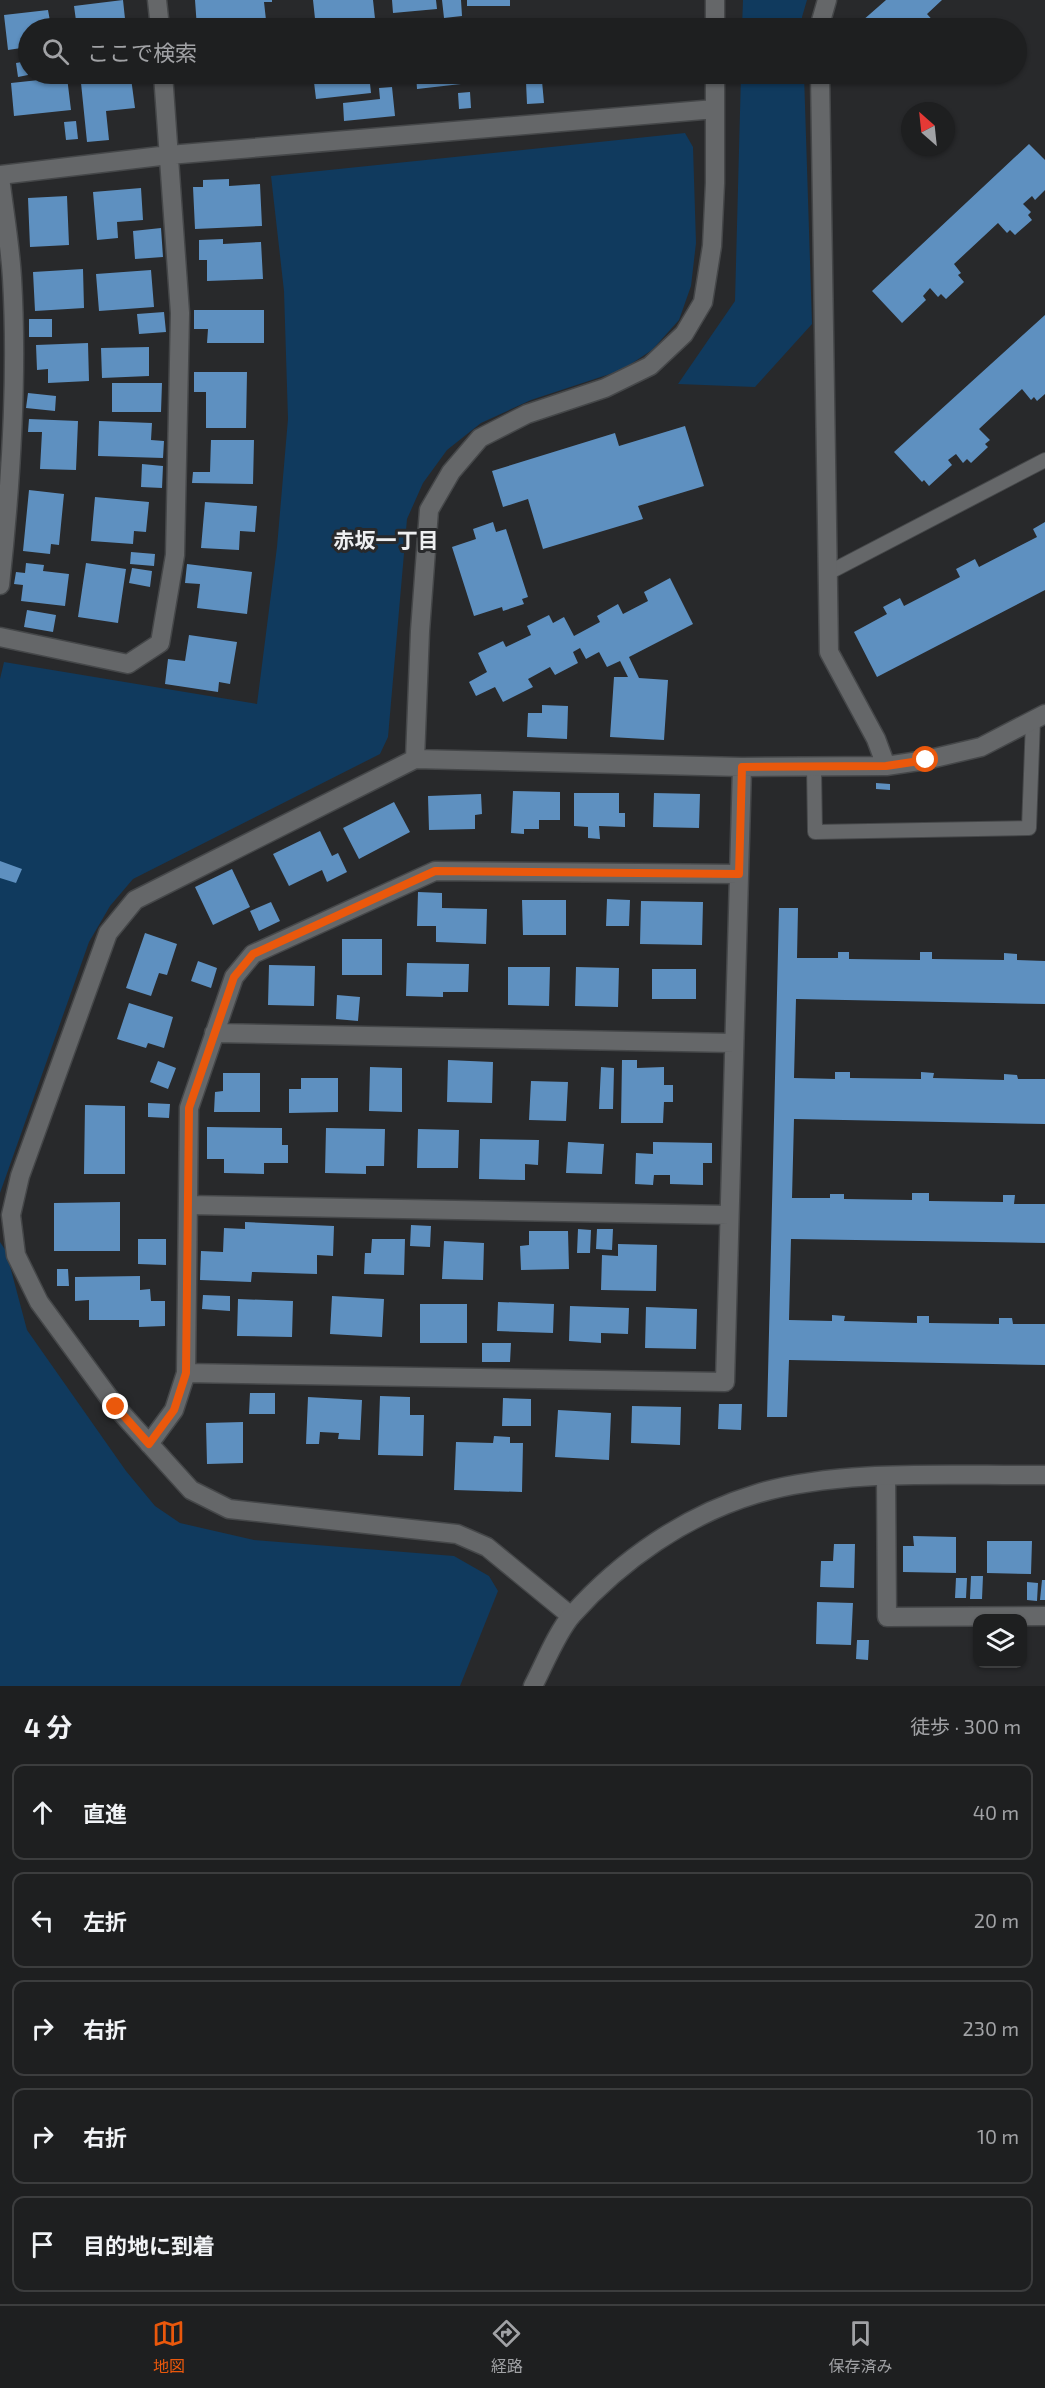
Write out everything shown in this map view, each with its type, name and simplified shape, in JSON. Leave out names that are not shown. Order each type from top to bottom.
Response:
[{"type":"street","points":[[157,0],[158,18]]},
{"type":"street","points":[[715,0],[715,18]]},
{"type":"street","points":[[822,18],[826,0]]},
{"type":"street","points":[[0,637],[128,664],[160,643],[175,555],[179,325],[164,84]]},
{"type":"street","points":[[416,759],[420,631],[429,510],[451,472],[480,438],[527,414],[605,388],[650,366],[684,334],[703,302],[712,246],[715,84]]},
{"type":"street","points":[[820,84],[829,652],[876,739],[886,766]]},
{"type":"street","points":[[0,585],[12,478],[13,390],[12,278],[0,176],[169,154],[715,109]]},
{"type":"street","points":[[571,1616],[487,1547],[457,1534],[229,1509],[191,1490],[116,1407],[39,1302],[16,1255],[11,1215],[20,1176],[108,933],[135,900],[416,759],[742,767],[886,766],[926,760],[981,747],[1039,717]]},
{"type":"street","points":[[186,1373],[725,1382],[742,767]]},
{"type":"street","points":[[149,1444],[174,1410],[186,1373],[189,1108],[234,977],[253,954],[435,871],[739,874]]},
{"type":"street","points":[[214,1034],[734,1043]]},
{"type":"street","points":[[188,1205],[729,1215]]},
{"type":"street","points":[[532,1686],[571,1616],[627,1563],[686,1522],[756,1494],[813,1482],[886,1477],[1045,1475]]},
{"type":"street","points":[[886,1477],[887,1617],[1045,1616]]},
{"type":"lane","points":[[828,573],[1045,460]]},
{"type":"lane","points":[[814,767],[814,832],[1029,828],[1039,717]]},
{"type":"shaded area","points":[[743,0],[807,0],[802,18],[742,18]]},
{"type":"shaded area","points":[[741,84],[804,84],[812,324],[755,387],[678,384],[735,301]]},
{"type":"shaded area","points":[[685,133],[693,147],[696,243],[691,286],[679,320],[652,350],[622,370],[531,400],[481,423],[447,450],[423,483],[407,519],[388,737],[380,754],[133,879],[110,906],[89,942],[0,1193],[0,679],[4,662],[257,704],[277,547],[288,419],[284,291],[271,176]]},
{"type":"shaded area","points":[[0,1242],[6,1251],[27,1330],[126,1471],[155,1506],[180,1523],[254,1540],[454,1556],[489,1576],[498,1591],[460,1686],[0,1686]]},
{"type":"building","points":[[123,0],[125,18],[76,18],[74,6]]},
{"type":"building","points":[[195,0],[272,0],[272,2],[264,2],[266,18],[196,18]]},
{"type":"building","points":[[313,0],[373,0],[375,18],[315,18]]},
{"type":"building","points":[[392,0],[436,0],[437,9],[393,13]]},
{"type":"building","points":[[442,0],[461,0],[462,16],[444,18]]},
{"type":"building","points":[[467,0],[510,0],[510,6],[467,6]]},
{"type":"building","points":[[886,0],[942,0],[927,14],[931,18],[865,18]]},
{"type":"building","points":[[48,10],[49,18],[18,18],[18,48],[8,50],[4,15]]},
{"type":"building","points":[[11,83],[68,84],[71,110],[14,116]]},
{"type":"building","points":[[81,84],[132,84],[135,108],[106,111],[109,140],[87,142]]},
{"type":"building","points":[[314,84],[370,84],[371,93],[316,99]]},
{"type":"building","points":[[417,84],[461,84],[417,89]]},
{"type":"building","points":[[526,84],[542,84],[544,103],[527,104]]},
{"type":"building","points":[[392,87],[395,116],[344,121],[343,103],[380,99],[379,88]]},
{"type":"building","points":[[470,92],[471,108],[459,109],[458,93]]},
{"type":"building","points":[[76,121],[78,139],[66,140],[64,122]]},
{"type":"building","points":[[1029,144],[1045,160],[1045,190],[1035,200],[1032,196],[1023,204],[1031,212],[1028,215],[1032,220],[1015,235],[1010,230],[1007,233],[998,223],[954,264],[961,273],[958,275],[964,282],[946,299],[941,294],[938,297],[930,288],[923,296],[926,300],[902,323],[872,291]]},
{"type":"building","points":[[229,179],[229,186],[260,184],[262,226],[195,229],[193,187],[203,187],[203,180]]},
{"type":"building","points":[[141,188],[143,220],[117,222],[118,238],[97,240],[93,192]]},
{"type":"building","points":[[67,196],[69,245],[30,247],[28,198]]},
{"type":"building","points":[[161,228],[163,257],[135,259],[133,231]]},
{"type":"building","points":[[223,239],[223,244],[261,242],[263,279],[207,281],[207,260],[199,260],[199,240]]},
{"type":"building","points":[[83,269],[84,308],[35,311],[33,272]]},
{"type":"building","points":[[151,270],[154,307],[99,311],[96,274]]},
{"type":"building","points":[[194,310],[264,310],[264,343],[207,343],[208,329],[194,329]]},
{"type":"building","points":[[164,312],[166,332],[139,334],[137,314]]},
{"type":"building","points":[[1045,315],[1045,394],[1037,401],[1034,397],[1031,400],[1022,389],[979,429],[990,440],[985,444],[988,447],[971,463],[967,459],[963,463],[956,454],[948,460],[952,465],[929,486],[924,480],[922,482],[894,452]]},
{"type":"building","points":[[29,319],[52,319],[52,337],[29,337]]},
{"type":"building","points":[[88,343],[89,381],[48,383],[48,369],[37,370],[36,345]]},
{"type":"building","points":[[149,347],[149,376],[102,378],[101,348]]},
{"type":"building","points":[[194,372],[247,372],[246,428],[206,428],[206,392],[194,392]]},
{"type":"building","points":[[112,383],[162,383],[161,412],[112,412]]},
{"type":"building","points":[[28,393],[56,396],[55,411],[26,408]]},
{"type":"building","points":[[29,419],[78,421],[76,470],[40,469],[42,432],[28,432]]},
{"type":"building","points":[[99,421],[152,423],[151,440],[164,441],[163,458],[98,456]]},
{"type":"building","points":[[685,426],[704,486],[638,506],[643,519],[543,549],[528,499],[503,507],[492,471],[615,433],[619,446]]},
{"type":"building","points":[[211,440],[254,440],[253,484],[192,483],[193,472],[210,472]]},
{"type":"building","points":[[142,464],[163,466],[162,488],[141,487]]},
{"type":"building","points":[[29,490],[64,494],[59,545],[51,544],[50,554],[23,551]]},
{"type":"building","points":[[95,497],[149,502],[146,532],[134,531],[133,544],[91,541]]},
{"type":"building","points":[[205,502],[257,506],[255,532],[240,531],[239,550],[201,548]]},
{"type":"building","points":[[493,522],[496,532],[506,529],[528,597],[522,599],[524,604],[503,611],[502,607],[474,616],[452,547],[476,539],[473,529]]},
{"type":"building","points":[[1045,522],[1045,590],[877,677],[854,632],[887,614],[883,607],[900,598],[904,606],[960,577],[956,569],[975,559],[979,567],[1037,537],[1033,529]]},
{"type":"building","points":[[131,552],[155,554],[154,566],[130,564]]},
{"type":"building","points":[[26,563],[44,565],[43,571],[69,574],[65,606],[21,601],[23,585],[14,584],[16,572],[25,573]]},
{"type":"building","points":[[86,563],[126,569],[118,623],[78,617]]},
{"type":"building","points":[[187,564],[252,572],[247,614],[197,608],[200,584],[185,583]]},
{"type":"building","points":[[132,568],[152,571],[150,587],[129,583]]},
{"type":"building","points":[[670,578],[693,624],[629,657],[639,678],[668,680],[664,740],[610,737],[614,677],[628,677],[620,661],[607,667],[599,652],[586,659],[580,648],[573,652],[578,663],[555,675],[550,667],[528,679],[533,687],[503,702],[495,687],[476,696],[469,682],[487,672],[478,653],[503,641],[506,647],[531,635],[527,626],[549,615],[553,623],[564,617],[574,636],[600,622],[597,616],[618,604],[623,614],[648,601],[644,592]]},
{"type":"building","points":[[27,610],[56,615],[53,632],[24,627]]},
{"type":"building","points":[[189,635],[237,642],[230,684],[219,682],[218,692],[165,684],[168,659],[185,661]]},
{"type":"building","points":[[542,705],[568,706],[567,739],[527,737],[528,713],[542,713]]},
{"type":"building","points":[[876,783],[890,784],[890,790],[876,789]]},
{"type":"building","points":[[513,791],[560,792],[560,820],[539,820],[539,829],[524,829],[524,834],[511,833]]},
{"type":"building","points":[[574,793],[619,793],[619,813],[625,813],[625,827],[599,826],[600,839],[588,838],[588,827],[574,826]]},
{"type":"building","points":[[654,793],[700,794],[699,828],[653,827]]},
{"type":"building","points":[[481,794],[482,814],[475,815],[475,829],[429,830],[428,796]]},
{"type":"building","points":[[394,802],[410,832],[359,859],[343,828]]},
{"type":"building","points":[[320,831],[332,856],[338,853],[347,872],[327,882],[322,870],[289,886],[273,854]]},
{"type":"building","points":[[0,861],[22,869],[16,883],[0,878]]},
{"type":"building","points":[[232,869],[250,907],[213,925],[195,887]]},
{"type":"building","points":[[418,892],[442,893],[442,908],[487,909],[486,944],[436,942],[436,926],[417,926]]},
{"type":"building","points":[[607,899],[630,900],[629,926],[606,926]]},
{"type":"building","points":[[522,900],[566,900],[566,935],[523,935]]},
{"type":"building","points":[[641,901],[703,902],[702,945],[640,944]]},
{"type":"building","points":[[271,902],[280,921],[259,931],[250,911]]},
{"type":"building","points":[[779,908],[798,908],[797,958],[838,958],[838,952],[849,952],[849,959],[920,960],[920,952],[932,952],[932,959],[1004,960],[1004,953],[1017,954],[1017,960],[1045,961],[1045,1004],[796,999],[794,1078],[835,1079],[835,1072],[850,1072],[850,1078],[921,1079],[921,1072],[934,1073],[933,1078],[1004,1080],[1004,1074],[1017,1075],[1018,1079],[1045,1079],[1045,1124],[794,1119],[792,1198],[830,1198],[830,1194],[844,1194],[844,1199],[912,1200],[912,1193],[929,1193],[929,1201],[1003,1202],[1003,1195],[1015,1195],[1014,1204],[1045,1204],[1045,1243],[791,1239],[789,1320],[832,1321],[832,1315],[845,1316],[844,1321],[917,1323],[917,1316],[929,1316],[929,1323],[999,1324],[999,1318],[1012,1318],[1013,1324],[1045,1324],[1045,1365],[789,1360],[787,1417],[767,1417]]},
{"type":"building","points":[[145,933],[177,944],[167,975],[159,973],[151,996],[126,988]]},
{"type":"building","points":[[342,939],[382,939],[382,975],[342,975]]},
{"type":"building","points":[[198,961],[217,968],[211,988],[191,981]]},
{"type":"building","points":[[407,963],[469,964],[468,992],[443,992],[443,997],[406,996]]},
{"type":"building","points":[[269,965],[315,966],[314,1006],[268,1005]]},
{"type":"building","points":[[508,967],[550,967],[549,1006],[508,1005]]},
{"type":"building","points":[[576,967],[619,968],[618,1007],[575,1006]]},
{"type":"building","points":[[652,969],[696,969],[696,999],[652,999]]},
{"type":"building","points":[[337,995],[360,997],[358,1021],[336,1019]]},
{"type":"building","points":[[129,1003],[173,1017],[164,1048],[148,1043],[146,1048],[117,1039]]},
{"type":"building","points":[[448,1060],[493,1062],[492,1103],[447,1102]]},
{"type":"building","points":[[622,1060],[637,1060],[637,1068],[664,1067],[664,1085],[673,1085],[673,1102],[664,1102],[663,1123],[621,1123]]},
{"type":"building","points":[[158,1061],[176,1068],[168,1089],[150,1082]]},
{"type":"building","points":[[370,1067],[402,1068],[402,1112],[369,1111]]},
{"type":"building","points":[[601,1067],[614,1068],[613,1109],[599,1109]]},
{"type":"building","points":[[223,1073],[260,1073],[260,1112],[214,1112],[215,1092],[223,1091]]},
{"type":"building","points":[[301,1078],[338,1078],[338,1112],[289,1113],[289,1089],[301,1089]]},
{"type":"building","points":[[531,1081],[568,1082],[566,1121],[529,1120]]},
{"type":"building","points":[[148,1103],[170,1104],[169,1118],[148,1117]]},
{"type":"building","points":[[85,1105],[125,1106],[125,1174],[84,1174]]},
{"type":"building","points":[[207,1127],[282,1128],[282,1145],[288,1145],[288,1163],[264,1163],[264,1174],[224,1173],[224,1159],[207,1159]]},
{"type":"building","points":[[326,1128],[385,1129],[384,1166],[366,1166],[366,1174],[325,1173]]},
{"type":"building","points":[[418,1129],[459,1130],[458,1168],[417,1168]]},
{"type":"building","points":[[480,1139],[539,1140],[538,1165],[525,1164],[525,1180],[479,1179]]},
{"type":"building","points":[[568,1142],[604,1144],[602,1174],[566,1173]]},
{"type":"building","points":[[653,1142],[712,1143],[712,1163],[703,1163],[703,1185],[670,1184],[670,1175],[654,1175],[653,1185],[635,1184],[636,1153],[653,1154]]},
{"type":"building","points":[[120,1202],[120,1251],[54,1251],[54,1203]]},
{"type":"building","points":[[245,1222],[334,1226],[333,1256],[317,1255],[317,1274],[252,1272],[251,1282],[200,1280],[201,1251],[223,1252],[224,1228],[245,1229]]},
{"type":"building","points":[[411,1225],[431,1226],[430,1247],[410,1246]]},
{"type":"building","points":[[578,1229],[591,1230],[590,1253],[577,1253]]},
{"type":"building","points":[[597,1229],[613,1229],[612,1250],[596,1249]]},
{"type":"building","points":[[529,1231],[568,1231],[569,1269],[521,1270],[520,1246],[529,1245]]},
{"type":"building","points":[[138,1239],[166,1239],[166,1265],[138,1264]]},
{"type":"building","points":[[372,1239],[405,1239],[404,1275],[364,1274],[365,1253],[371,1253]]},
{"type":"building","points":[[444,1241],[484,1243],[483,1280],[442,1279]]},
{"type":"building","points":[[618,1244],[657,1245],[656,1291],[601,1290],[602,1255],[618,1256]]},
{"type":"building","points":[[57,1269],[68,1269],[69,1286],[57,1286]]},
{"type":"building","points":[[140,1276],[140,1290],[150,1289],[151,1301],[165,1301],[165,1326],[139,1327],[139,1320],[89,1320],[89,1300],[75,1301],[75,1277]]},
{"type":"building","points":[[203,1295],[230,1296],[230,1311],[202,1309]]},
{"type":"building","points":[[332,1296],[384,1299],[382,1337],[330,1334]]},
{"type":"building","points":[[238,1299],[293,1301],[292,1337],[237,1336]]},
{"type":"building","points":[[498,1302],[554,1304],[553,1333],[497,1331]]},
{"type":"building","points":[[420,1304],[467,1304],[467,1343],[420,1343]]},
{"type":"building","points":[[570,1306],[629,1308],[628,1334],[601,1333],[601,1343],[569,1341]]},
{"type":"building","points":[[646,1307],[697,1309],[696,1349],[645,1348]]},
{"type":"building","points":[[482,1343],[511,1343],[510,1362],[482,1362]]},
{"type":"building","points":[[250,1393],[275,1393],[275,1414],[249,1414]]},
{"type":"building","points":[[380,1396],[410,1397],[410,1415],[424,1415],[423,1456],[378,1455]]},
{"type":"building","points":[[308,1397],[362,1400],[360,1440],[338,1439],[339,1433],[320,1432],[319,1444],[306,1444]]},
{"type":"building","points":[[503,1398],[531,1399],[531,1426],[502,1426]]},
{"type":"building","points":[[719,1404],[742,1404],[741,1430],[718,1429]]},
{"type":"building","points":[[632,1406],[681,1407],[680,1445],[631,1443]]},
{"type":"building","points":[[558,1410],[611,1413],[609,1460],[555,1457]]},
{"type":"building","points":[[243,1422],[243,1463],[207,1464],[206,1423]]},
{"type":"building","points":[[494,1436],[510,1437],[510,1443],[523,1443],[522,1492],[454,1490],[456,1442],[493,1443]]},
{"type":"building","points":[[913,1536],[956,1537],[956,1573],[903,1572],[903,1546],[914,1546]]},
{"type":"building","points":[[987,1541],[1032,1541],[1031,1574],[987,1573]]},
{"type":"building","points":[[834,1544],[855,1544],[854,1588],[820,1587],[821,1561],[833,1561]]},
{"type":"building","points":[[971,1576],[983,1576],[982,1599],[970,1599]]},
{"type":"building","points":[[956,1578],[967,1578],[966,1598],[955,1598]]},
{"type":"building","points":[[1042,1580],[1045,1580],[1045,1600],[1040,1600]]},
{"type":"building","points":[[1027,1582],[1038,1583],[1037,1601],[1027,1600]]},
{"type":"building","points":[[817,1602],[853,1603],[851,1645],[816,1644]]},
{"type":"building","points":[[857,1640],[869,1640],[868,1660],[856,1659]]},
{"type":"district","name":"赤坂一丁目","points":[[386,539]]},
{"type":"route","points":[[116,1407],[149,1444],[174,1410],[186,1373],[189,1108],[234,977],[253,954],[435,871],[739,874],[742,767],[886,766],[926,760]]}]
